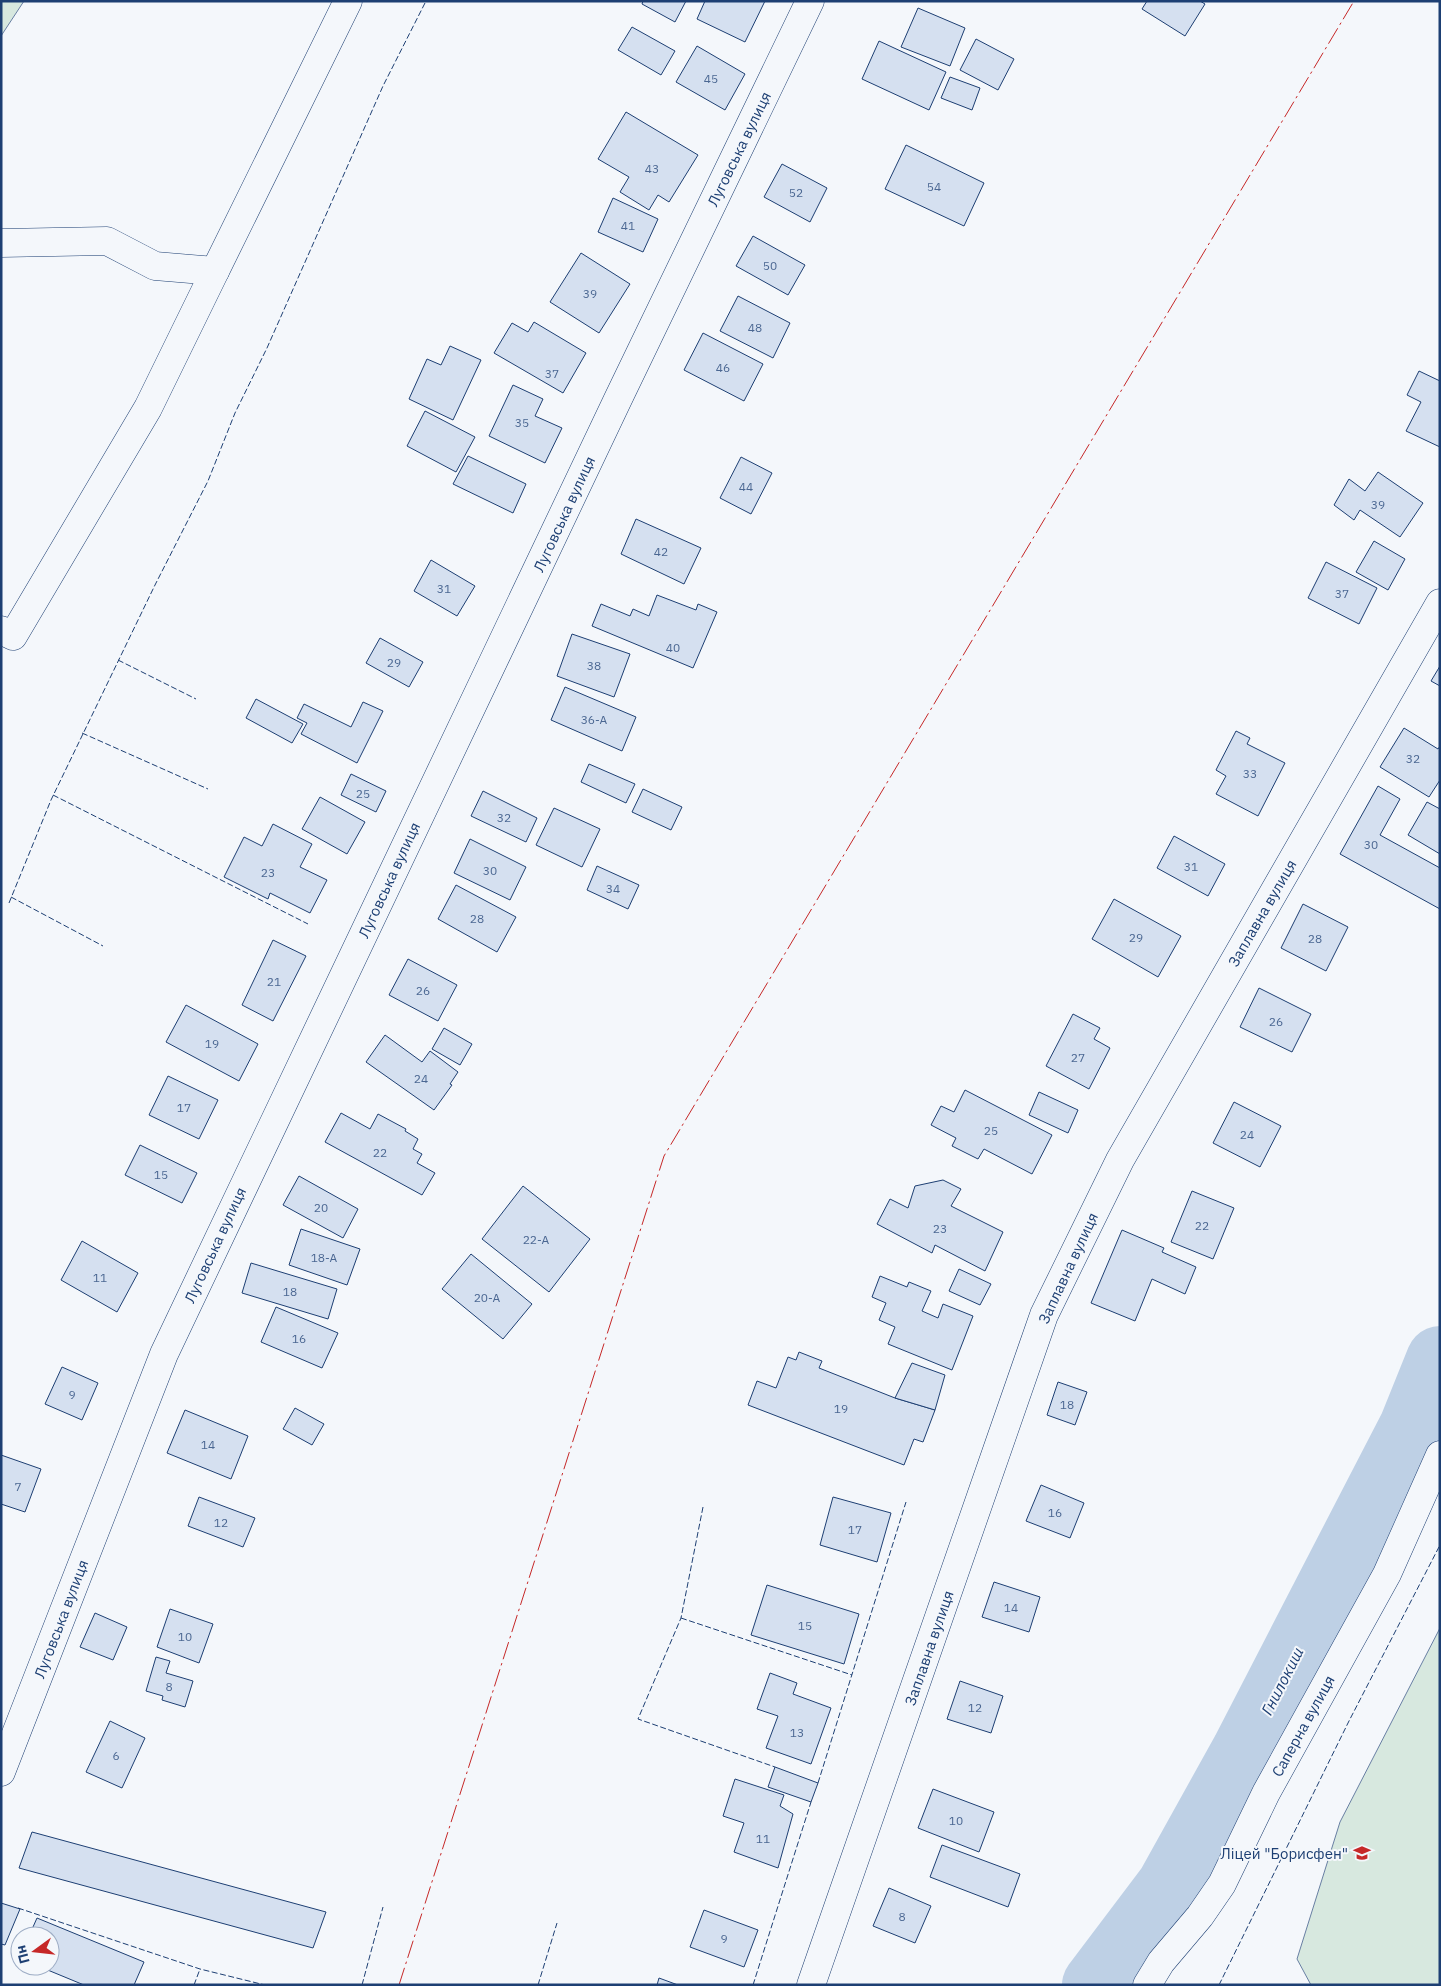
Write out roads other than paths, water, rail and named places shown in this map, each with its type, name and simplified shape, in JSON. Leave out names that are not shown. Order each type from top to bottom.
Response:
[{"type":"street","points":[[1,630],[13,636],[148,408],[348,1]]},
{"type":"street","name":"Луговська вулиця","points":[[1,1772],[164,1354],[618,399],[810,1]]},
{"type":"street","points":[[1,243],[107,241],[155,266],[214,271]]},
{"type":"street","name":"Заплавна вулиця","points":[[811,1985],[1044,1315],[1120,1160],[1440,603]]},
{"type":"street","name":"Саперна вулиця","points":[[1147,1985],[1161,1962],[1200,1916],[1222,1884],[1266,1793],[1388,1574],[1440,1456]]},
{"type":"waterway","name":"Гнилокиш","points":[[1096,1985],[1170,1887],[1245,1752],[1413,1427],[1440,1360]]},
{"type":"place","name":"Ліцей \"Борисфен\"","points":[[1362,1853]]}]
